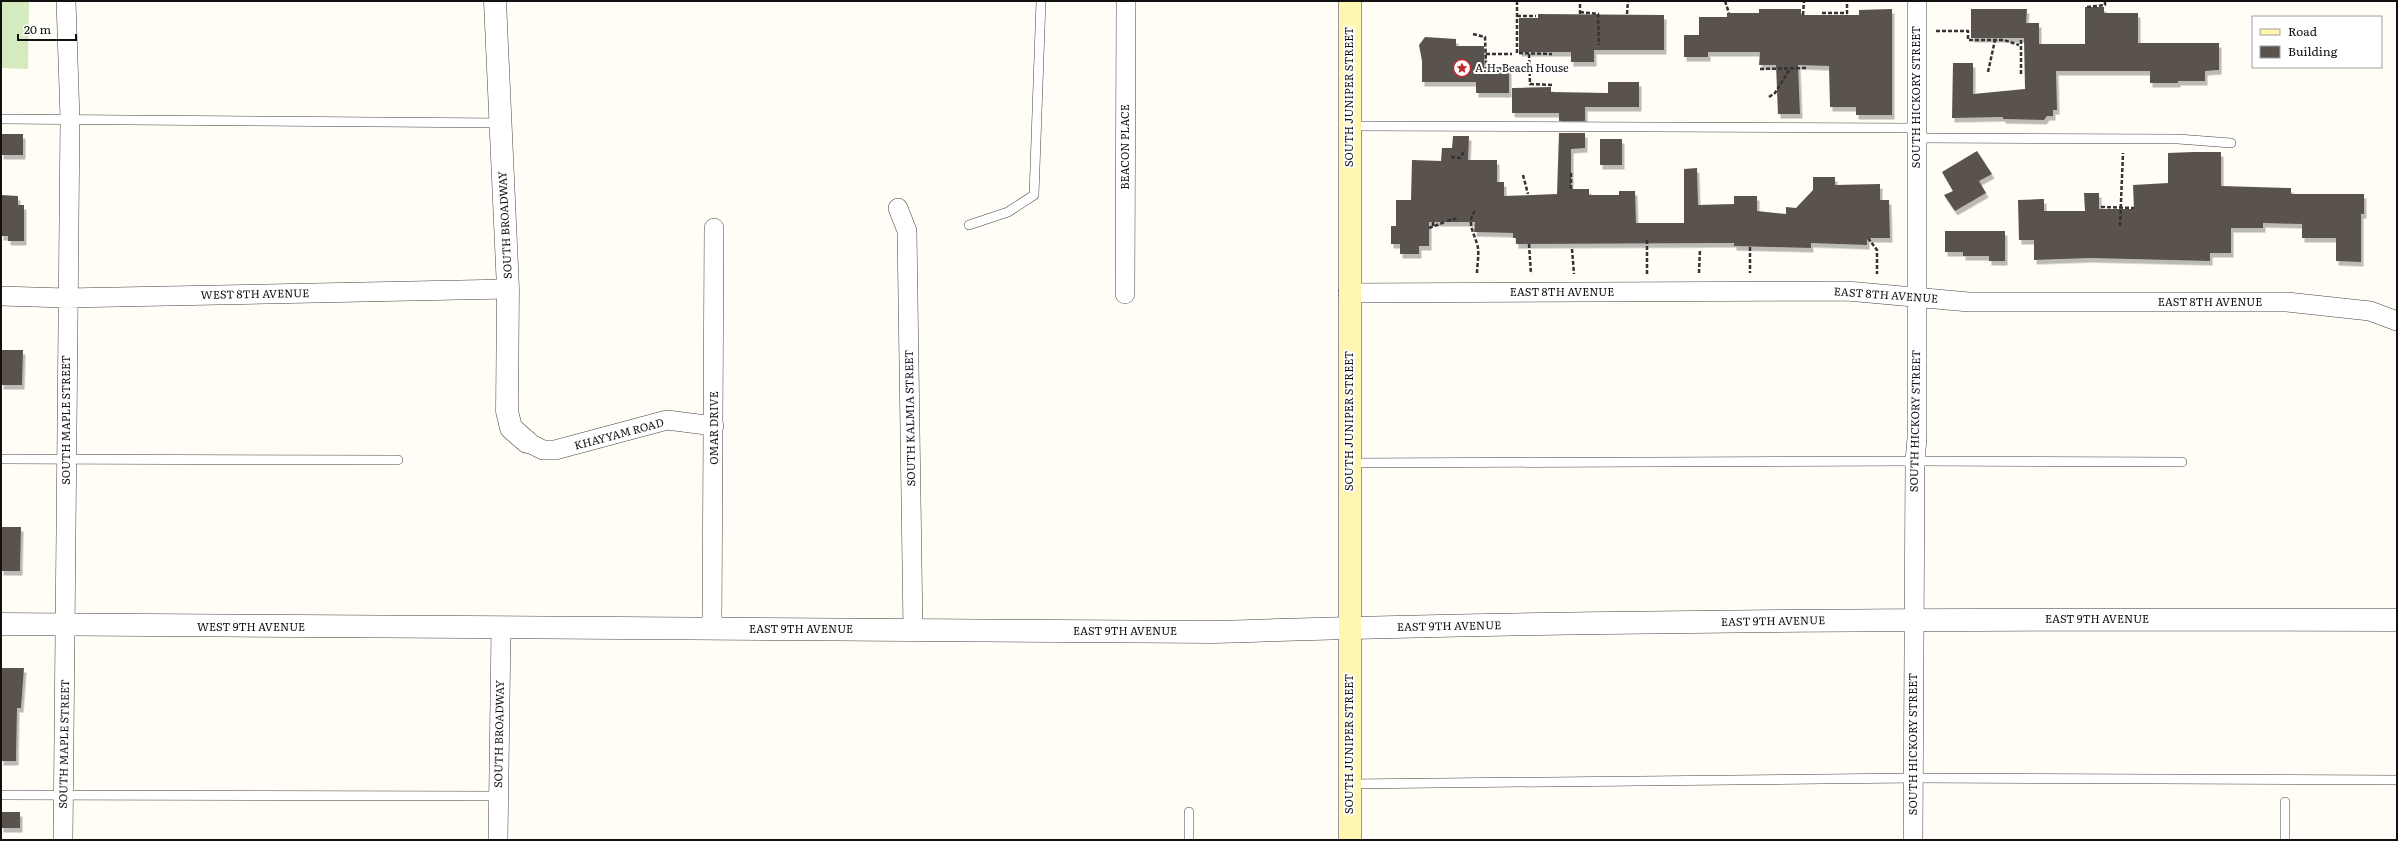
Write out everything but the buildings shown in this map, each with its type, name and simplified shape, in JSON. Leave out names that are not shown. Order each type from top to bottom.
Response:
[{"type":"main road","name":"SOUTH JUNIPER STREET","points":[[1350,1],[1348,293],[1350,840]]},
{"type":"street","name":"SOUTH MAPLE STREET","points":[[63,840],[66,626],[66,298],[70,119],[66,1]]},
{"type":"street","name":"SOUTH BROADWAY","points":[[495,1],[502,123],[502,172],[508,289],[507,411],[511,428],[527,442]]},
{"type":"street","name":"BEACON PLACE","points":[[1125,294],[1126,1]]},
{"type":"street","name":"SOUTH HICKORY STREET","points":[[1913,840],[1913,619],[1915,461],[1917,438],[1916,1]]},
{"type":"street","name":"SOUTH KALMIA STREET","points":[[898,208],[908,231],[913,630]]},
{"type":"street","name":"OMAR DRIVE","points":[[712,628],[714,228]]},
{"type":"street","name":"WEST 8TH AVENUE","points":[[1,296],[66,298],[508,289]]},
{"type":"street","name":"EAST 8TH AVENUE","points":[[1348,293],[1750,291],[1876,293],[1916,298],[2016,303],[2287,302],[2370,311],[2397,321]]},
{"type":"street","name":"KHAYYAM ROAD","points":[[527,442],[543,450],[556,450],[667,420],[714,426]]},
{"type":"street","name":"EAST 9TH AVENUE","points":[[501,628],[1214,632],[1349,628],[1913,619],[2397,620]]},
{"type":"street","name":"WEST 9TH AVENUE","points":[[1,624],[66,626],[501,628]]},
{"type":"street","name":"SOUTH BROADWAY","points":[[498,840],[501,628]]},
{"type":"lane","points":[[969,225],[1008,212],[1034,195],[1042,41],[1041,1]]},
{"type":"lane","points":[[1,119],[502,123]]},
{"type":"lane","points":[[1349,126],[1916,133],[2123,139],[2178,139],[2231,144]]},
{"type":"lane","points":[[1,459],[398,460]]},
{"type":"lane","points":[[1349,463],[1915,461],[2182,462]]},
{"type":"lane","points":[[1349,784],[1912,778],[2397,780]]},
{"type":"lane","points":[[1,795],[498,796]]},
{"type":"lane","points":[[2285,802],[2285,840]]},
{"type":"lane","points":[[1189,812],[1189,840]]},
{"type":"path","points":[[1517,1],[1517,54],[1552,54]]},
{"type":"path","points":[[1580,1],[1580,13],[1593,12],[1598,14],[1599,45]]},
{"type":"path","points":[[1627,14],[1628,1]]},
{"type":"path","points":[[1725,1],[1729,12]]},
{"type":"path","points":[[1804,1],[1804,15]]},
{"type":"path","points":[[1822,13],[1847,13],[1847,1]]},
{"type":"path","points":[[2087,7],[2105,5],[2105,1]]},
{"type":"path","points":[[1517,16],[1536,16]]},
{"type":"path","points":[[1930,31],[1968,31],[1968,40],[1995,39],[2004,40],[2019,45]]},
{"type":"path","points":[[1473,34],[1485,38],[1486,66]]},
{"type":"path","points":[[2021,38],[2019,45],[2021,74]]},
{"type":"path","points":[[1988,72],[1995,39]]},
{"type":"path","points":[[1486,54],[1512,54]]},
{"type":"path","points":[[1529,54],[1530,84],[1553,85]]},
{"type":"path","points":[[1769,97],[1775,93],[1790,68]]},
{"type":"path","points":[[1760,69],[1806,68]]},
{"type":"path","points":[[2120,226],[2123,139]]},
{"type":"path","points":[[1451,157],[1460,158],[1465,150]]},
{"type":"path","points":[[1571,173],[1571,189]]},
{"type":"path","points":[[1523,175],[1528,194]]},
{"type":"path","points":[[2102,207],[2134,208]]},
{"type":"path","points":[[1475,211],[1472,214],[1471,231],[1478,248],[1477,275]]},
{"type":"path","points":[[1429,228],[1458,218]]},
{"type":"path","points":[[1433,222],[1433,227]]},
{"type":"path","points":[[1868,238],[1877,250],[1876,293]]},
{"type":"path","points":[[1647,239],[1647,275]]},
{"type":"path","points":[[1529,244],[1531,275]]},
{"type":"path","points":[[1750,247],[1750,291]]},
{"type":"path","points":[[1572,249],[1574,275]]},
{"type":"path","points":[[1699,292],[1700,249]]},
{"type":"green space","points":[[1,1],[29,1],[28,69],[1,68]]},
{"type":"place","name":"A.H. Beach House","points":[[1462,68]]}]
